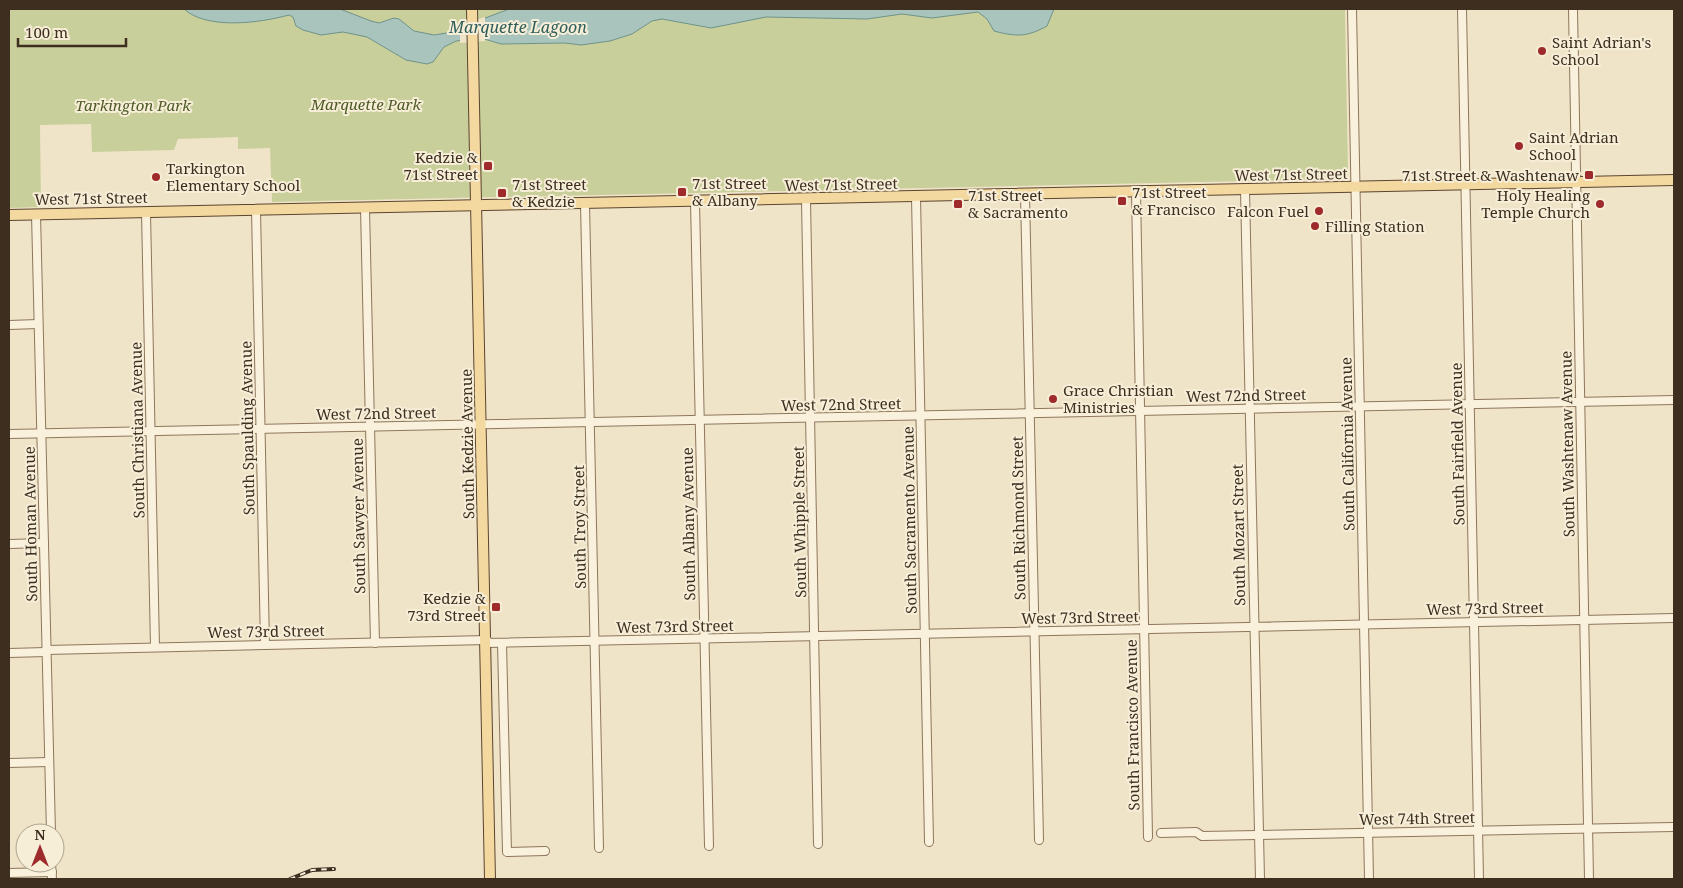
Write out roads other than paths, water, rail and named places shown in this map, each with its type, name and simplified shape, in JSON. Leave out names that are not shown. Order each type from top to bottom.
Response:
[{"type":"main road","name":"South Kedzie Avenue","points":[[472,10],[487,642],[490,879]]},
{"type":"main road","name":"West 71st Street","points":[[9,215],[806,200],[1674,180]]},
{"type":"street","name":"South California Avenue","points":[[1352,9],[1370,879]]},
{"type":"street","name":"South Fairfield Avenue","points":[[1462,9],[1479,879]]},
{"type":"street","name":"South Washtenaw Avenue","points":[[1572,9],[1589,879]]},
{"type":"street","name":"South Mozart Street","points":[[1245,190],[1260,879]]},
{"type":"street","name":"South Francisco Avenue","points":[[1136,192],[1148,837]]},
{"type":"street","name":"South Richmond Street","points":[[1025,195],[1039,840]]},
{"type":"street","name":"South Sacramento Avenue","points":[[916,197],[929,842]]},
{"type":"street","name":"South Whipple Street","points":[[806,200],[818,844]]},
{"type":"street","name":"South Albany Avenue","points":[[695,202],[709,846]]},
{"type":"street","name":"South Troy Street","points":[[586,204],[599,848]]},
{"type":"street","name":"South Sawyer Avenue","points":[[365,208],[375,643]]},
{"type":"street","name":"South Spaulding Avenue","points":[[256,210],[265,645]]},
{"type":"street","name":"South Christiana Avenue","points":[[146,212],[155,647]]},
{"type":"street","name":"South Homan Avenue","points":[[36,214],[51,823]]},
{"type":"street","points":[[9,325],[38,324]]},
{"type":"street","name":"West 72nd Street","points":[[9,434],[1674,400]]},
{"type":"street","points":[[9,544],[44,543]]},
{"type":"street","name":"West 73rd Street","points":[[9,652],[155,647],[502,643],[1674,618]]},
{"type":"street","points":[[502,643],[507,852],[545,852]]},
{"type":"street","points":[[9,763],[49,762]]},
{"type":"street","name":"West 74th Street","points":[[1161,833],[1196,832],[1202,836],[1674,827]]},
{"type":"street","points":[[9,873],[52,876]]},
{"type":"water","name":"Marquette Lagoon","points":[[184,9],[340,9],[379,23],[394,18],[399,19],[414,31],[434,35],[446,33],[509,9],[1054,9],[1047,26],[1022,35],[994,31],[987,19],[978,12],[932,18],[902,14],[867,19],[766,17],[711,28],[662,19],[652,21],[632,34],[610,41],[581,45],[565,43],[501,44],[481,38],[456,41],[444,47],[433,62],[427,64],[406,60],[367,37],[343,32],[321,35],[303,30],[296,26],[293,17],[289,15],[234,23],[206,20],[194,16]]},
{"type":"railway","points":[[290,879],[312,870],[334,869]]},
{"type":"place","name":"Saint Adrian's School","points":[[1542,51]]},
{"type":"place","name":"Saint Adrian School","points":[[1519,146]]},
{"type":"place","name":"Kedzie & 71st Street","points":[[488,166]]},
{"type":"place","name":"71st Street & Washtenaw","points":[[1589,175]]},
{"type":"place","name":"Tarkington Elementary School","points":[[156,177]]},
{"type":"place","name":"71st Street & Albany","points":[[682,192]]},
{"type":"place","name":"71st Street & Kedzie","points":[[502,193]]},
{"type":"place","name":"71st Street & Francisco","points":[[1122,201]]},
{"type":"place","name":"71st Street & Sacramento","points":[[958,204]]},
{"type":"place","name":"Holy Healing Temple Church","points":[[1600,204]]},
{"type":"place","name":"Falcon Fuel","points":[[1319,211]]},
{"type":"place","name":"Filling Station","points":[[1315,226]]},
{"type":"place","name":"Grace Christian Ministries","points":[[1053,399]]},
{"type":"place","name":"Kedzie & 73rd Street","points":[[496,607]]},
{"type":"park label","name":"Marquette Park","points":[[366,104]]},
{"type":"park label","name":"Tarkington Park","points":[[133,105]]}]
